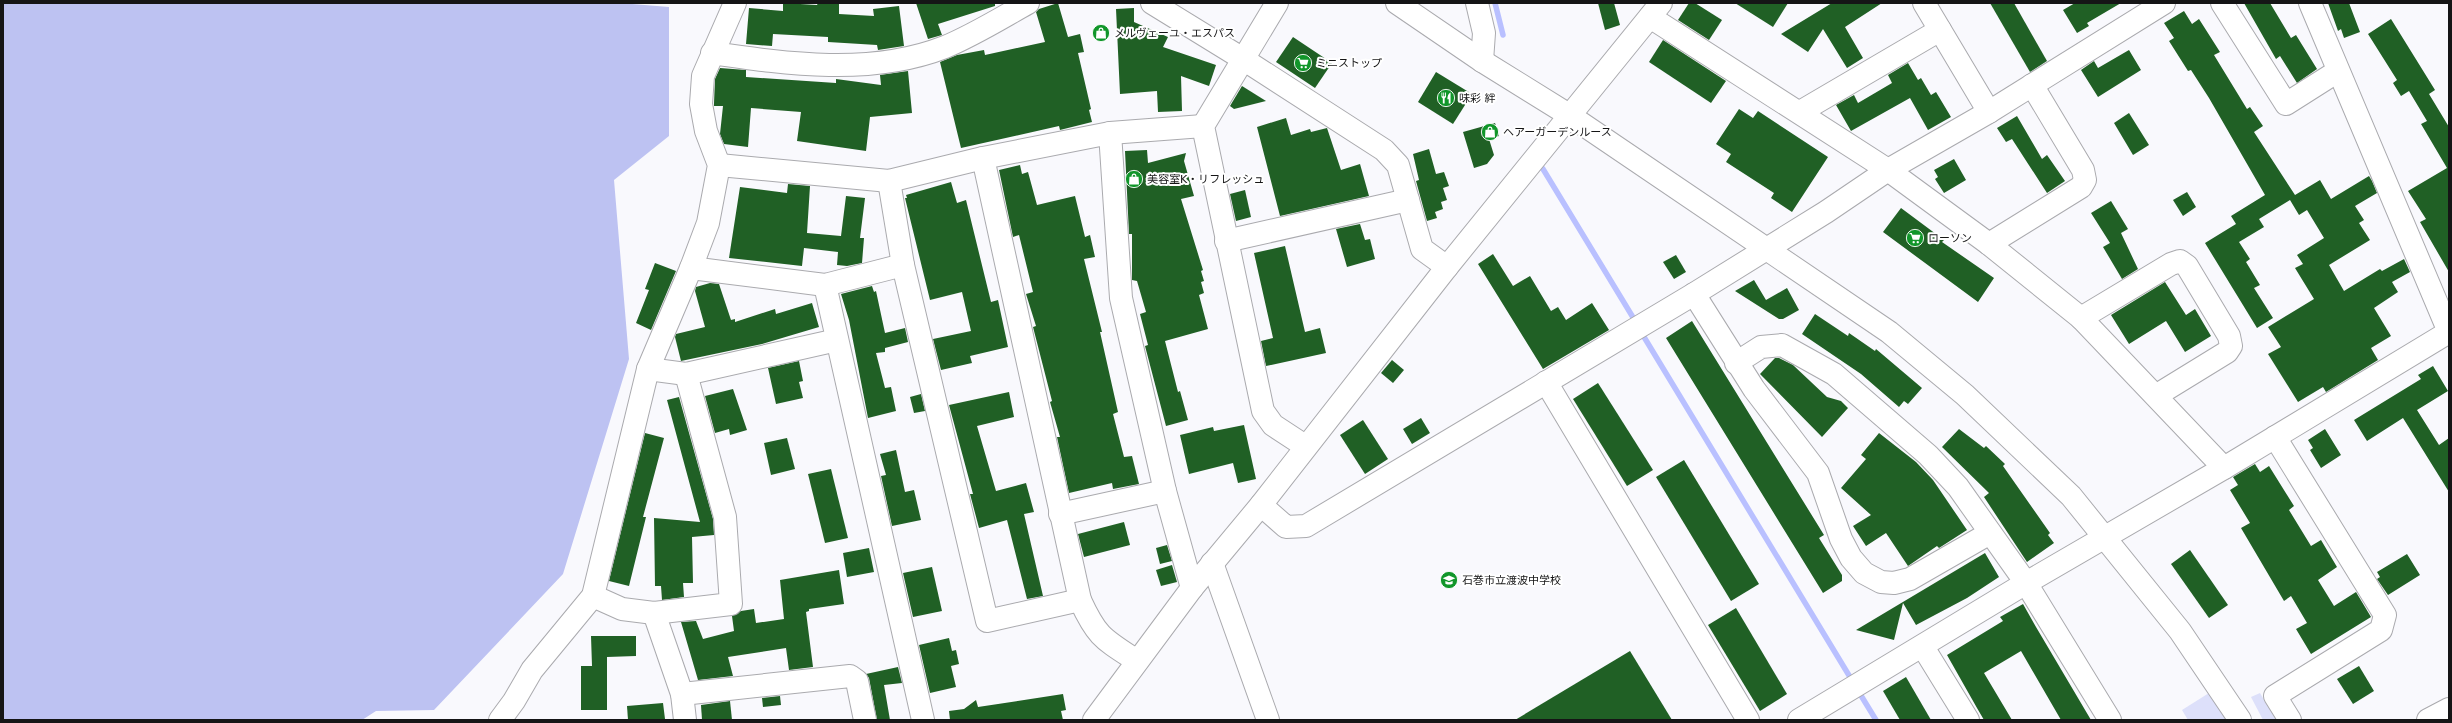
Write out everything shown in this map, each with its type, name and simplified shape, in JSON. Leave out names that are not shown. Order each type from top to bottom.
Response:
[{"type":"street","points":[[500,720],[517,711],[532,670],[593,596],[648,369],[691,268],[708,222],[719,165],[706,131],[701,104],[703,76],[735,3]]},
{"type":"street","points":[[712,53],[766,61],[863,66],[892,61],[944,48],[975,34],[1028,3]]},
{"type":"street","points":[[1152,3],[1243,59],[1384,150],[1398,165],[1422,249],[1447,267]]},
{"type":"street","points":[[1277,3],[1203,126],[1263,412],[1273,425],[1305,446]]},
{"type":"street","points":[[1397,3],[1482,61],[1569,114],[1889,332],[1965,395],[2071,496],[2180,631],[2240,720]]},
{"type":"street","points":[[1476,3],[1484,33],[1482,61]]},
{"type":"street","points":[[1924,3],[1989,112]]},
{"type":"street","points":[[1261,505],[1286,527],[1306,526],[1694,294],[1888,170],[1989,112],[2164,3]]},
{"type":"street","points":[[2222,3],[2286,104],[2338,71]]},
{"type":"street","points":[[1799,720],[1923,647],[2026,583],[2106,538],[2224,468],[2449,332],[2310,3]]},
{"type":"street","points":[[1094,720],[1136,661],[1192,588],[1261,505],[1305,446],[1569,114],[1655,10],[1800,112],[1888,170],[1989,244],[2081,318],[2157,395],[2224,468]]},
{"type":"street","points":[[1800,112],[1940,30]]},
{"type":"street","points":[[1989,244],[2081,187],[2085,180],[2084,170],[2032,85]]},
{"type":"street","points":[[719,165],[889,181],[983,158],[1110,133],[1203,126]]},
{"type":"street","points":[[1110,133],[1121,298],[1165,491],[1192,588]]},
{"type":"street","points":[[983,158],[1080,600],[1093,627],[1104,640],[1136,661]]},
{"type":"street","points":[[889,181],[904,265],[987,621],[1080,600]]},
{"type":"street","points":[[1226,241],[1408,200]]},
{"type":"street","points":[[2081,318],[2171,264],[2180,261],[2187,266],[2229,336],[2231,346],[2227,352],[2157,395]]},
{"type":"street","points":[[691,268],[825,285],[904,265]]},
{"type":"street","points":[[825,285],[923,720]]},
{"type":"street","points":[[1694,294],[1736,363],[1818,473],[1841,539],[1851,558],[1864,573],[1881,582],[1894,583],[1910,579],[1990,533]]},
{"type":"street","points":[[648,369],[686,374],[837,340]]},
{"type":"street","points":[[1736,363],[1760,347],[1782,345],[1834,374],[1928,455],[1958,487],[2026,583],[2110,720]]},
{"type":"street","points":[[593,596],[622,609],[654,613],[731,604],[725,517],[686,374]]},
{"type":"street","points":[[1546,382],[1748,720]]},
{"type":"street","points":[[2275,437],[2385,615],[2381,630],[2275,696],[2290,720]]},
{"type":"street","points":[[1060,514],[1165,491]]},
{"type":"street","points":[[1212,563],[1268,720]]},
{"type":"street","points":[[654,613],[682,694],[685,720]]},
{"type":"street","points":[[1923,647],[1968,720]]},
{"type":"street","points":[[682,694],[850,676],[857,681],[865,720]]},
{"type":"street","points":[[2428,720],[2449,709]]},
{"type":"shaded area","points":[[3,3],[620,3],[669,7],[669,136],[614,180],[629,359],[563,574],[434,710],[376,711],[362,720],[3,720]]},
{"type":"shaded area","points":[[2209,693],[2226,720],[2188,720],[2182,710]]},
{"type":"shaded area","points":[[2260,693],[2276,720],[2263,720],[2251,697]]},
{"type":"building","points":[[783,3],[817,5],[818,3],[839,3],[839,14],[874,16],[873,9],[899,6],[904,46],[878,50],[877,45],[828,42],[828,37],[773,34],[772,46],[746,44],[749,8],[783,11]]},
{"type":"building","points":[[916,3],[995,3],[995,6],[938,24],[942,35],[928,39]]},
{"type":"building","points":[[1058,3],[1068,37],[1080,34],[1084,52],[1078,53],[1091,109],[1089,110],[1092,122],[1060,130],[1059,126],[961,148],[940,62],[957,55],[984,50],[985,55],[1045,42],[1036,12],[1039,9]]},
{"type":"building","points":[[1598,3],[1614,3],[1620,25],[1605,30]]},
{"type":"building","points":[[1689,3],[1695,3],[1722,20],[1709,40],[1678,20]]},
{"type":"building","points":[[1735,3],[1788,3],[1773,27]]},
{"type":"building","points":[[1832,3],[1882,3],[1845,27],[1863,58],[1847,68],[1823,29],[1808,52],[1781,34]]},
{"type":"building","points":[[1990,3],[2014,3],[2047,61],[2030,72]]},
{"type":"building","points":[[2075,3],[2121,3],[2087,23],[2089,26],[2077,33],[2063,10]]},
{"type":"building","points":[[2244,3],[2270,3],[2291,38],[2296,35],[2317,69],[2297,83],[2280,56],[2276,59]]},
{"type":"building","points":[[2328,3],[2349,3],[2360,32],[2344,38],[2341,29],[2338,31]]},
{"type":"building","points":[[1134,8],[1134,22],[1168,37],[1163,47],[1216,65],[1209,86],[1181,76],[1182,111],[1158,112],[1157,91],[1120,94],[1116,9]]},
{"type":"building","points":[[2184,11],[2192,24],[2199,19],[2220,52],[2214,55],[2247,109],[2250,107],[2263,126],[2254,132],[2295,195],[2320,180],[2331,199],[2369,176],[2372,181],[2377,193],[2355,206],[2364,220],[2359,223],[2370,240],[2329,265],[2344,291],[2380,269],[2382,271],[2404,259],[2410,272],[2392,282],[2398,292],[2374,308],[2391,336],[2371,348],[2378,360],[2326,392],[2323,387],[2298,402],[2268,354],[2281,347],[2268,327],[2314,299],[2295,268],[2303,264],[2297,255],[2324,238],[2307,210],[2299,215],[2290,200],[2259,219],[2264,227],[2239,242],[2250,259],[2246,262],[2260,285],[2254,288],[2273,318],[2257,328],[2205,243],[2236,224],[2231,216],[2265,195],[2209,98],[2191,70],[2188,71],[2169,41],[2174,38],[2164,23]]},
{"type":"building","points":[[2391,19],[2435,90],[2429,94],[2449,127],[2449,272],[2420,222],[2426,219],[2408,191],[2447,168],[2421,124],[2427,121],[2409,91],[2401,96],[2393,83],[2397,80],[2368,34]]},
{"type":"building","points":[[1293,37],[1332,63],[1315,88],[1276,62]]},
{"type":"building","points":[[1663,40],[1726,81],[1711,103],[1649,62]]},
{"type":"building","points":[[2129,50],[2141,70],[2098,97],[2081,70],[2094,61],[2098,68]]},
{"type":"building","points":[[1908,63],[1918,80],[1921,78],[1931,95],[1936,92],[1951,117],[1928,130],[1910,98],[1851,131],[1836,105],[1854,95],[1858,103],[1892,83],[1888,75]]},
{"type":"building","points":[[720,68],[746,70],[746,77],[836,83],[836,79],[881,85],[880,75],[908,71],[912,113],[870,117],[866,151],[797,141],[801,112],[751,108],[748,147],[724,144],[720,134],[723,106],[714,106],[715,79]]},
{"type":"building","points":[[1436,72],[1472,94],[1453,124],[1418,102]]},
{"type":"building","points":[[1242,86],[1266,101],[1234,109],[1230,106]]},
{"type":"building","points":[[1739,109],[1753,118],[1758,111],[1828,157],[1792,212],[1771,198],[1774,193],[1726,162],[1731,154],[1716,144]]},
{"type":"building","points":[[2129,113],[2149,145],[2133,155],[2114,123]]},
{"type":"building","points":[[2017,116],[2042,159],[2047,155],[2065,181],[2047,193],[2012,139],[2006,142],[1997,128]]},
{"type":"building","points":[[1286,118],[1291,135],[1310,129],[1311,132],[1327,128],[1341,170],[1360,164],[1369,196],[1280,216],[1257,127]]},
{"type":"building","points":[[1495,123],[1499,136],[1489,139],[1494,155],[1487,164],[1474,168],[1463,132]]},
{"type":"building","points":[[1429,149],[1436,174],[1444,172],[1449,186],[1443,188],[1447,200],[1441,202],[1443,209],[1435,212],[1437,218],[1427,221],[1416,181],[1419,180],[1413,154]]},
{"type":"building","points":[[1147,150],[1148,163],[1186,153],[1184,161],[1194,196],[1181,199],[1203,270],[1201,271],[1204,281],[1201,282],[1204,293],[1199,295],[1208,329],[1165,341],[1178,392],[1180,391],[1188,420],[1166,426],[1145,346],[1148,345],[1140,314],[1146,312],[1137,281],[1132,280],[1132,234],[1129,234],[1125,151]]},
{"type":"building","points":[[1954,159],[1966,180],[1944,193],[1935,179],[1938,177],[1934,170]]},
{"type":"building","points":[[1020,165],[1022,174],[1028,172],[1037,205],[1075,196],[1085,237],[1090,235],[1095,257],[1084,259],[1102,332],[1100,332],[1118,412],[1113,414],[1124,457],[1132,456],[1139,484],[1113,489],[1112,483],[1069,493],[1057,437],[1060,437],[1050,402],[1052,401],[1033,327],[1036,326],[1026,294],[1033,292],[1019,235],[1013,237],[999,170]]},
{"type":"building","points":[[951,182],[957,203],[966,200],[991,302],[998,300],[1008,347],[970,356],[972,363],[941,370],[933,339],[971,331],[962,292],[930,300],[905,198],[907,198],[906,195]]},
{"type":"building","points":[[788,184],[810,186],[807,233],[841,236],[846,196],[865,198],[860,238],[864,238],[862,263],[847,266],[837,265],[838,252],[804,248],[802,266],[729,258],[740,187],[787,193]]},
{"type":"building","points":[[1245,190],[1251,217],[1236,221],[1230,194]]},
{"type":"building","points":[[2187,192],[2196,207],[2183,216],[2173,200]]},
{"type":"building","points":[[2111,201],[2128,229],[2121,233],[2138,269],[2122,279],[2103,247],[2110,243],[2091,213]]},
{"type":"building","points":[[1901,208],[1944,240],[1942,242],[1994,278],[1978,302],[1883,232]]},
{"type":"building","points":[[1360,224],[1365,240],[1370,239],[1375,259],[1347,267],[1336,229]]},
{"type":"building","points":[[1285,246],[1305,332],[1320,328],[1326,353],[1266,366],[1261,341],[1273,338],[1254,253]]},
{"type":"building","points":[[1493,254],[1513,286],[1530,276],[1551,311],[1558,307],[1566,320],[1592,303],[1609,330],[1543,369],[1478,264]]},
{"type":"building","points":[[1676,255],[1686,272],[1674,279],[1663,262]]},
{"type":"building","points":[[655,263],[676,271],[651,330],[636,323],[649,290],[645,289]]},
{"type":"building","points":[[1754,280],[1766,300],[1787,288],[1799,310],[1783,319],[1779,319],[1735,291]]},
{"type":"building","points":[[2165,282],[2186,315],[2195,309],[2211,336],[2185,352],[2166,321],[2129,344],[2111,315]]},
{"type":"building","points":[[710,283],[719,284],[731,320],[735,319],[735,322],[775,309],[776,314],[812,303],[819,327],[762,344],[681,361],[675,337],[676,334],[705,327],[695,291],[696,287]]},
{"type":"building","points":[[872,286],[874,292],[876,291],[885,333],[905,328],[908,342],[885,348],[885,352],[876,353],[885,388],[891,387],[896,411],[868,418],[849,320],[841,294]]},
{"type":"building","points":[[1815,314],[1848,336],[1849,333],[1875,351],[1876,349],[1922,388],[1908,404],[1904,401],[1899,407],[1861,374],[1802,334]]},
{"type":"building","points":[[1692,321],[1824,535],[1819,538],[1842,575],[1842,581],[1823,593],[1666,338]]},
{"type":"building","points":[[1775,358],[1779,358],[1793,365],[1827,397],[1841,401],[1848,408],[1822,437],[1760,374]]},
{"type":"building","points":[[1392,360],[1404,370],[1393,383],[1381,373]]},
{"type":"building","points":[[799,361],[803,381],[799,382],[803,398],[776,404],[768,368]]},
{"type":"building","points":[[2433,366],[2448,391],[2417,410],[2439,445],[2449,438],[2449,492],[2403,418],[2367,441],[2354,420],[2421,379],[2418,375]]},
{"type":"building","points":[[1598,383],[1653,470],[1627,486],[1573,399]]},
{"type":"building","points":[[733,389],[747,430],[730,435],[729,429],[715,433],[705,396]]},
{"type":"building","points":[[1009,392],[1014,417],[977,426],[996,491],[1026,483],[1034,512],[1024,514],[1043,596],[1027,599],[1007,520],[979,528],[970,494],[973,494],[949,405]]},
{"type":"building","points":[[921,394],[925,411],[914,413],[910,397]]},
{"type":"building","points":[[679,397],[713,519],[714,535],[692,537],[693,583],[683,583],[684,597],[662,600],[661,586],[655,586],[654,518],[700,522],[667,400]]},
{"type":"building","points":[[1421,418],[1430,433],[1412,444],[1403,429]]},
{"type":"building","points":[[1363,420],[1388,459],[1365,474],[1340,435]]},
{"type":"building","points":[[1244,425],[1256,479],[1238,483],[1233,463],[1189,474],[1180,435],[1213,427],[1214,431]]},
{"type":"building","points":[[1959,429],[1984,448],[1986,446],[2005,464],[2003,466],[2050,533],[2048,535],[2054,543],[2027,562],[1984,497],[1989,493],[1942,447]]},
{"type":"building","points":[[2325,429],[2341,455],[2321,468],[2310,450],[2313,448],[2308,440]]},
{"type":"building","points":[[645,433],[664,438],[643,517],[646,517],[629,586],[609,581]]},
{"type":"building","points":[[1879,433],[1916,462],[1933,480],[1967,530],[1939,548],[1937,546],[1908,566],[1886,533],[1866,546],[1853,526],[1871,515],[1841,488],[1866,459],[1861,455]]},
{"type":"building","points":[[787,438],[795,469],[771,475],[764,443]]},
{"type":"building","points":[[896,450],[905,492],[914,490],[921,520],[892,526],[881,476],[886,475],[880,454]]},
{"type":"building","points":[[1684,460],[1759,584],[1731,601],[1656,477]]},
{"type":"building","points":[[2255,464],[2260,472],[2269,466],[2294,506],[2289,510],[2311,546],[2321,540],[2337,567],[2318,580],[2334,606],[2356,592],[2371,617],[2311,654],[2296,629],[2307,623],[2291,596],[2284,601],[2241,528],[2250,523],[2230,490],[2238,485],[2233,477]]},
{"type":"building","points":[[831,469],[848,538],[825,543],[808,474]]},
{"type":"building","points":[[1124,522],[1130,545],[1084,557],[1078,534]]},
{"type":"building","points":[[1167,545],[1172,561],[1160,564],[1156,548]]},
{"type":"building","points":[[869,548],[874,572],[847,577],[843,553]]},
{"type":"building","points":[[2190,550],[2228,605],[2209,618],[2171,564]]},
{"type":"building","points":[[1985,553],[1999,577],[1967,598],[1916,625],[1903,603],[1894,640],[1856,630]]},
{"type":"building","points":[[2407,554],[2420,575],[2388,595],[2377,579],[2380,577],[2377,572]]},
{"type":"building","points":[[1172,565],[1177,582],[1161,586],[1156,570]]},
{"type":"building","points":[[932,567],[942,611],[913,617],[903,573]]},
{"type":"building","points":[[839,570],[844,604],[809,609],[809,611],[806,612],[813,667],[789,670],[786,648],[728,657],[733,676],[698,680],[681,622],[696,621],[703,639],[734,631],[732,616],[741,611],[754,609],[756,623],[784,619],[780,580]]},
{"type":"building","points":[[2023,604],[2091,720],[2061,720],[2021,651],[1984,673],[2012,720],[1984,720],[1947,655],[2003,621],[2000,617]]},
{"type":"building","points":[[1736,608],[1787,694],[1760,711],[1708,625]]},
{"type":"building","points":[[591,636],[636,636],[636,656],[607,657],[607,710],[581,710],[581,666],[592,666]]},
{"type":"building","points":[[949,638],[952,651],[956,650],[959,664],[951,666],[956,687],[930,693],[919,645]]},
{"type":"building","points":[[1630,651],[1672,720],[1515,720]]},
{"type":"building","points":[[2359,666],[2374,691],[2353,704],[2337,679]]},
{"type":"building","points":[[898,667],[902,683],[884,685],[890,720],[877,720],[869,678],[866,674]]},
{"type":"building","points":[[1906,677],[1931,720],[1900,720],[1883,691]]},
{"type":"building","points":[[1063,694],[1066,710],[1061,711],[1063,720],[950,720],[949,711],[964,709],[976,700],[978,707]]},
{"type":"building","points":[[780,696],[781,705],[763,707],[762,698]]},
{"type":"building","points":[[730,701],[732,720],[702,720],[701,705]]},
{"type":"building","points":[[663,703],[665,719],[628,720],[627,706]]},
{"type":"waterway","points":[[1495,3],[1503,35]]},
{"type":"waterway","points":[[1543,169],[1637,324]]},
{"type":"waterway","points":[[1641,332],[1853,682]]},
{"type":"waterway","points":[[1857,689],[1876,720]]},
{"type":"place","name":"メルヴェーユ・エスパス","points":[[1101,33]]},
{"type":"place","name":"ミニストップ","points":[[1303,63]]},
{"type":"place","name":"味彩 絆","points":[[1446,98]]},
{"type":"place","name":"ヘアーガーデンルース","points":[[1490,132]]},
{"type":"place","name":"美容室K・リフレッシュ","points":[[1134,179]]},
{"type":"place","name":"ローソン","points":[[1915,238]]},
{"type":"place","name":"石巻市立渡波中学校","points":[[1449,580]]}]
